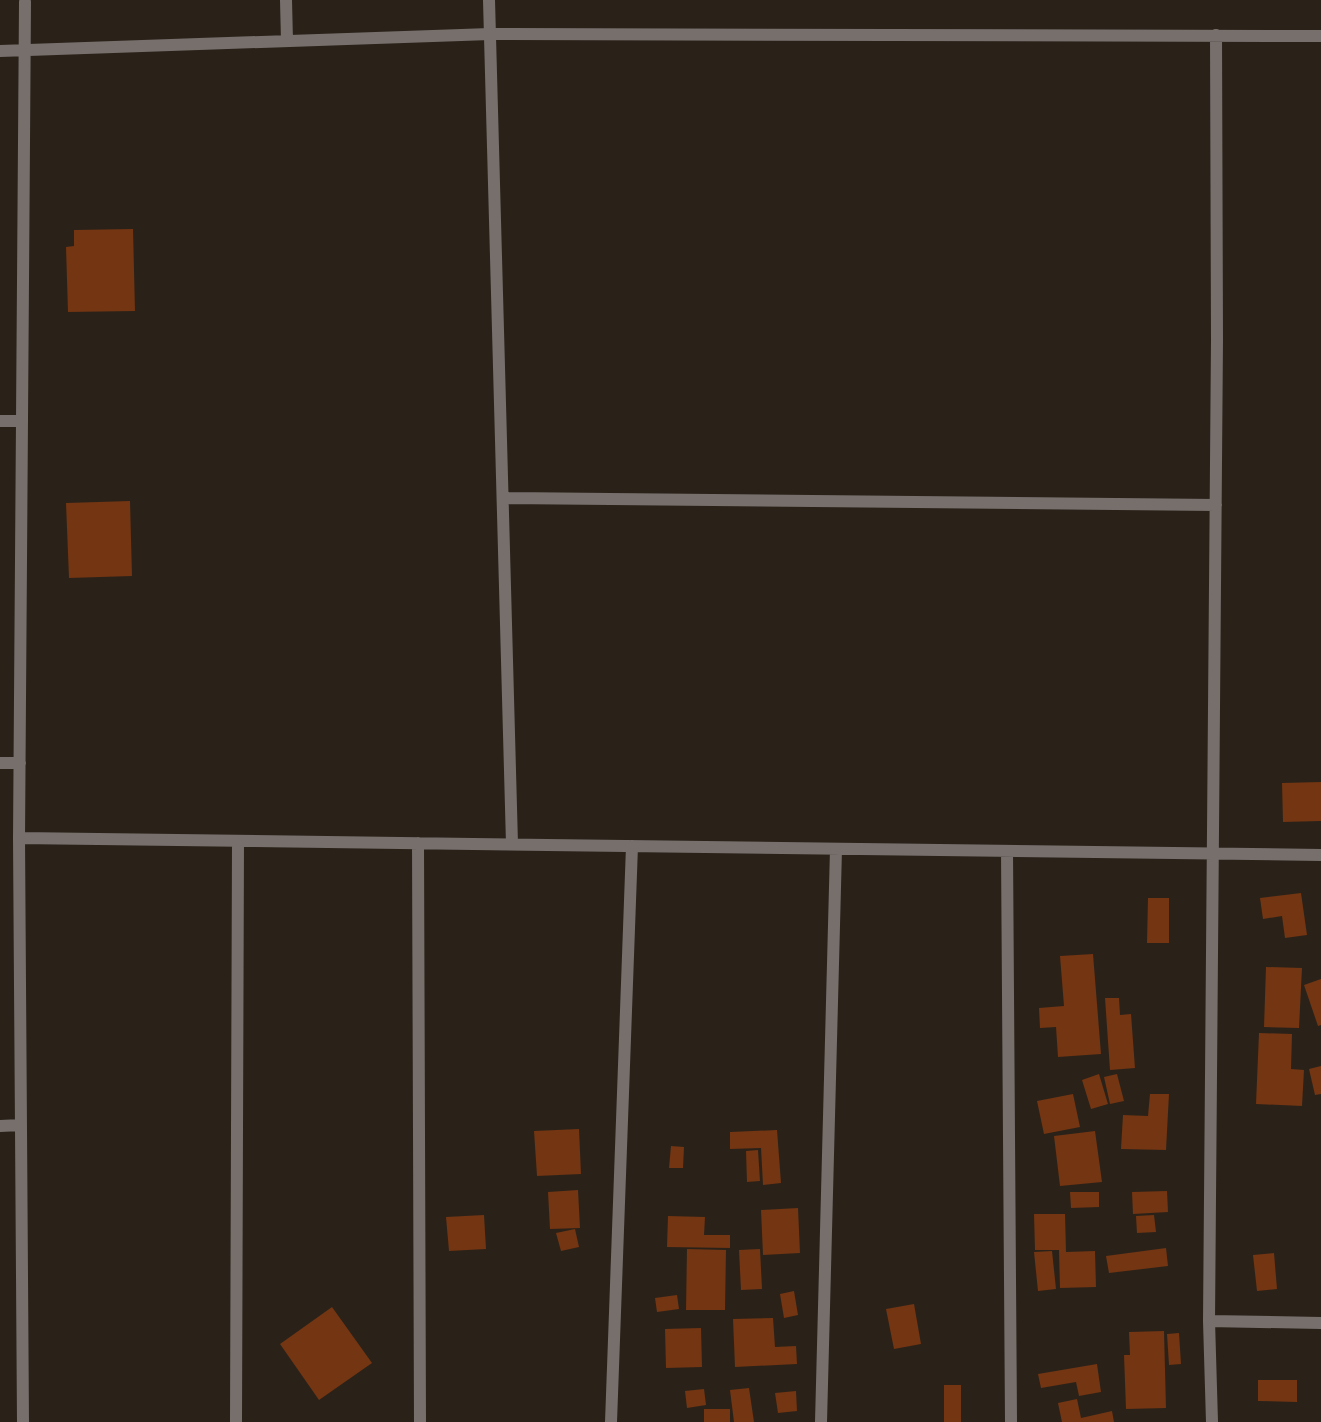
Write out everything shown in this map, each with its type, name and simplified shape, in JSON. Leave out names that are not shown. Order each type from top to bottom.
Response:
[{"type":"street","points":[[286,0],[287,41]]},
{"type":"street","points":[[489,0],[512,844]]},
{"type":"street","points":[[23,1422],[19,838],[25,2]]},
{"type":"street","points":[[0,51],[490,34],[1321,36]]},
{"type":"street","points":[[1212,1422],[1209,1321],[1216,505],[1216,35]]},
{"type":"street","points":[[0,422],[22,421]]},
{"type":"street","points":[[502,498],[1216,505]]},
{"type":"street","points":[[0,763],[20,763]]},
{"type":"street","points":[[19,838],[1321,855]]},
{"type":"street","points":[[236,1422],[238,841]]},
{"type":"street","points":[[418,843],[420,1422]]},
{"type":"street","points":[[611,1422],[632,846]]},
{"type":"street","points":[[820,1422],[836,849]]},
{"type":"street","points":[[1008,851],[1011,1422]]},
{"type":"street","points":[[0,1126],[21,1125]]},
{"type":"street","points":[[1209,1321],[1321,1323]]},
{"type":"building","points":[[133,229],[135,311],[68,312],[66,247],[74,246],[74,230]]},
{"type":"building","points":[[130,501],[132,576],[69,578],[66,503]]},
{"type":"building","points":[[1321,782],[1321,821],[1283,822],[1282,783]]},
{"type":"building","points":[[1301,893],[1307,935],[1285,938],[1282,916],[1263,919],[1260,898]]},
{"type":"building","points":[[1148,898],[1169,898],[1169,943],[1147,943]]},
{"type":"building","points":[[1093,954],[1101,1054],[1058,1057],[1056,1027],[1040,1028],[1039,1008],[1064,1006],[1060,956]]},
{"type":"building","points":[[1266,967],[1302,968],[1299,1028],[1264,1027]]},
{"type":"building","points":[[1321,979],[1321,1025],[1318,1026],[1304,985]]},
{"type":"building","points":[[1105,998],[1119,998],[1120,1015],[1131,1014],[1135,1068],[1110,1070]]},
{"type":"building","points":[[1259,1033],[1292,1034],[1291,1069],[1304,1070],[1302,1106],[1256,1104]]},
{"type":"building","points":[[1321,1066],[1321,1094],[1315,1095],[1309,1069]]},
{"type":"building","points":[[1099,1074],[1108,1104],[1091,1109],[1082,1080]]},
{"type":"building","points":[[1117,1074],[1124,1101],[1110,1104],[1104,1077]]},
{"type":"building","points":[[1073,1094],[1080,1127],[1044,1134],[1037,1101]]},
{"type":"building","points":[[1150,1094],[1169,1094],[1166,1150],[1121,1149],[1123,1115],[1148,1116]]},
{"type":"building","points":[[579,1129],[581,1174],[537,1176],[534,1131]]},
{"type":"building","points":[[777,1130],[781,1183],[763,1185],[761,1148],[730,1149],[730,1132]]},
{"type":"building","points":[[1095,1131],[1102,1182],[1060,1186],[1054,1136]]},
{"type":"building","points":[[671,1146],[684,1147],[683,1168],[669,1168]]},
{"type":"building","points":[[758,1150],[760,1181],[747,1182],[746,1151]]},
{"type":"building","points":[[578,1190],[580,1228],[550,1229],[548,1192]]},
{"type":"building","points":[[1167,1191],[1168,1212],[1133,1214],[1132,1192]]},
{"type":"building","points":[[1070,1192],[1099,1192],[1099,1207],[1071,1208]]},
{"type":"building","points":[[798,1208],[800,1253],[763,1255],[761,1210]]},
{"type":"building","points":[[1034,1214],[1065,1214],[1066,1252],[1095,1251],[1096,1287],[1060,1288],[1059,1250],[1035,1250]]},
{"type":"building","points":[[484,1215],[486,1249],[449,1251],[446,1217]]},
{"type":"building","points":[[1154,1215],[1156,1232],[1137,1233],[1136,1216]]},
{"type":"building","points":[[668,1216],[705,1217],[704,1235],[730,1235],[730,1248],[667,1247]]},
{"type":"building","points":[[575,1229],[579,1247],[561,1251],[556,1233]]},
{"type":"building","points":[[1166,1248],[1168,1266],[1109,1273],[1106,1256]]},
{"type":"building","points":[[687,1249],[726,1250],[725,1310],[686,1310]]},
{"type":"building","points":[[760,1249],[762,1289],[741,1290],[739,1250]]},
{"type":"building","points":[[1052,1251],[1056,1289],[1038,1291],[1034,1252]]},
{"type":"building","points":[[1274,1253],[1277,1289],[1257,1291],[1253,1255]]},
{"type":"building","points":[[794,1291],[798,1315],[784,1318],[780,1294]]},
{"type":"building","points":[[677,1295],[679,1309],[657,1312],[655,1298]]},
{"type":"building","points":[[914,1304],[921,1344],[894,1349],[886,1309]]},
{"type":"building","points":[[332,1307],[372,1363],[319,1400],[280,1344]]},
{"type":"building","points":[[773,1318],[775,1347],[796,1346],[797,1364],[735,1367],[733,1319]]},
{"type":"building","points":[[701,1328],[702,1367],[666,1368],[665,1329]]},
{"type":"building","points":[[1164,1331],[1166,1408],[1126,1409],[1124,1355],[1130,1355],[1129,1332]]},
{"type":"building","points":[[1179,1333],[1181,1364],[1169,1365],[1167,1334]]},
{"type":"building","points":[[1097,1364],[1101,1392],[1079,1396],[1076,1382],[1041,1388],[1038,1374]]},
{"type":"building","points":[[1258,1380],[1297,1380],[1297,1402],[1258,1401]]},
{"type":"building","points":[[944,1385],[961,1385],[961,1422],[944,1422]]},
{"type":"building","points":[[749,1388],[754,1422],[734,1422],[730,1390]]},
{"type":"building","points":[[704,1389],[706,1405],[687,1408],[685,1391]]},
{"type":"building","points":[[796,1391],[797,1411],[778,1413],[775,1393]]},
{"type":"building","points":[[1077,1399],[1081,1418],[1112,1411],[1114,1422],[1062,1422],[1058,1403]]},
{"type":"building","points":[[704,1409],[730,1409],[730,1422],[704,1422]]}]
